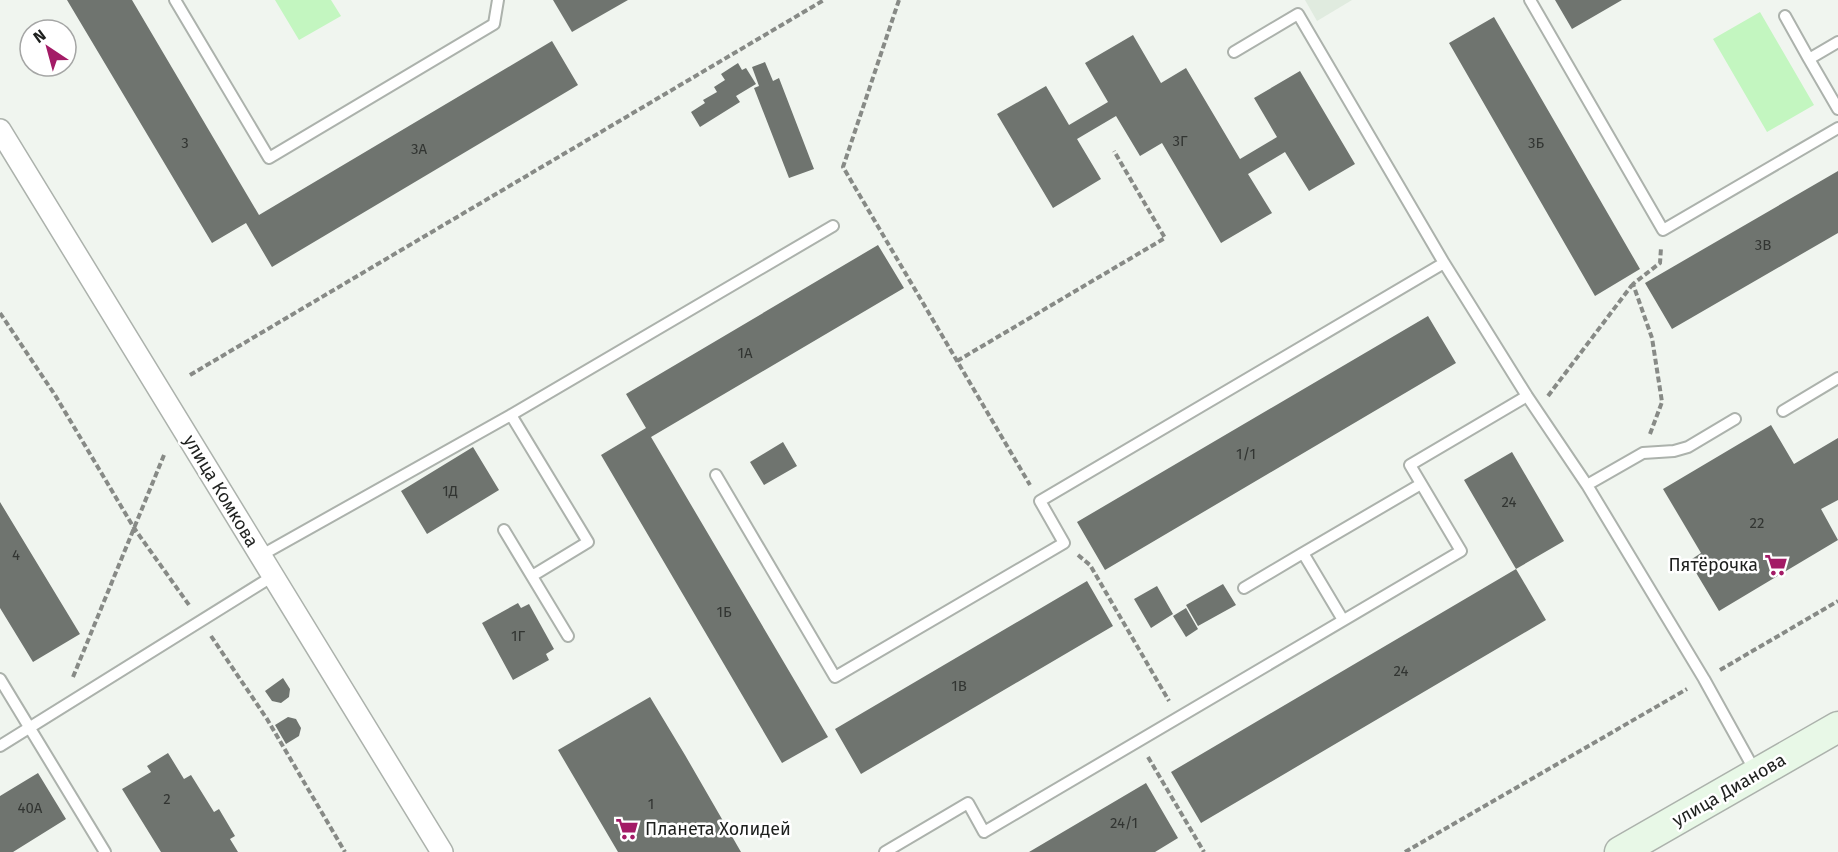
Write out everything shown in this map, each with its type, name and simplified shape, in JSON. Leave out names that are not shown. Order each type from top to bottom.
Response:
[{"type":"main road","name":"улица Дианова","points":[[1620,852],[1838,727]]},
{"type":"street","name":"улица Комкова","points":[[0,130],[441,852]]},
{"type":"lane","points":[[175,0],[269,158],[494,24],[498,0]]},
{"type":"lane","points":[[1530,0],[1663,230],[1838,128]]},
{"type":"lane","points":[[1234,52],[1298,14],[1444,263],[1527,396],[1587,485],[1704,679],[1757,774]]},
{"type":"lane","points":[[1785,16],[1838,109]]},
{"type":"lane","points":[[1809,59],[1838,42]]},
{"type":"lane","points":[[260,556],[512,415],[833,225]]},
{"type":"lane","points":[[716,475],[835,677],[1064,543],[1040,501],[1444,263]]},
{"type":"lane","points":[[1783,411],[1838,378]]},
{"type":"lane","points":[[885,852],[968,803],[984,832],[1461,551],[1410,465],[1527,396]]},
{"type":"lane","points":[[512,415],[588,542],[532,576]]},
{"type":"lane","points":[[1587,485],[1642,453],[1674,451],[1688,447],[1735,419]]},
{"type":"lane","points":[[1244,588],[1421,484]]},
{"type":"lane","points":[[504,530],[568,636]]},
{"type":"lane","points":[[1303,553],[1343,620]]},
{"type":"lane","points":[[0,746],[273,576]]},
{"type":"lane","points":[[0,678],[105,852]]},
{"type":"path","points":[[190,375],[824,0]]},
{"type":"path","points":[[899,0],[843,167],[1040,501]]},
{"type":"path","points":[[957,361],[1165,238],[1114,151]]},
{"type":"path","points":[[1537,410],[1633,284],[1660,263],[1663,230]]},
{"type":"path","points":[[1633,284],[1652,338],[1662,402],[1642,453]]},
{"type":"path","points":[[0,313],[55,395],[134,528],[201,621],[267,719],[345,852]]},
{"type":"path","points":[[60,708],[164,455]]},
{"type":"path","points":[[1064,543],[1090,565],[1179,717]]},
{"type":"path","points":[[1405,852],[1838,601]]},
{"type":"path","points":[[1138,741],[1204,852]]},
{"type":"shaded area","points":[[1305,0],[1352,0],[1317,21]]},
{"type":"green space","points":[[275,0],[331,0],[341,16],[299,40]]},
{"type":"green space","points":[[1760,12],[1814,105],[1767,132],[1713,39]]},
{"type":"building","points":[[67,0],[132,0],[259,215],[552,41],[578,85],[272,267],[246,223],[212,243]]},
{"type":"building","points":[[553,0],[628,0],[572,32]]},
{"type":"building","points":[[1555,0],[1622,0],[1572,29]]},
{"type":"building","points":[[1494,17],[1640,269],[1595,296],[1449,43]]},
{"type":"building","points":[[1133,35],[1161,83],[1186,68],[1240,159],[1277,137],[1254,98],[1300,71],[1355,164],[1309,191],[1285,152],[1248,174],[1272,213],[1221,243],[1162,143],[1140,156],[1116,116],[1077,139],[1101,179],[1053,208],[997,114],[1046,86],[1069,125],[1108,102],[1085,63]]},
{"type":"building","points":[[765,62],[773,81],[779,78],[814,169],[789,178],[754,88],[759,86],[752,67]]},
{"type":"building","points":[[738,63],[742,70],[746,68],[756,84],[736,96],[740,102],[700,127],[691,112],[705,103],[703,100],[717,92],[714,87],[725,80],[721,74]]},
{"type":"building","points":[[1838,171],[1838,233],[1672,329],[1645,283]]},
{"type":"building","points":[[878,245],[904,288],[651,437],[828,737],[782,763],[601,455],[646,428],[626,394]]},
{"type":"building","points":[[1428,316],[1456,363],[1105,570],[1077,522]]},
{"type":"building","points":[[1771,425],[1794,464],[1838,438],[1838,500],[1821,509],[1838,540],[1719,611],[1689,561],[1701,553],[1663,489]]},
{"type":"building","points":[[783,442],[797,466],[764,485],[750,462]]},
{"type":"building","points":[[473,447],[499,490],[427,534],[401,491]]},
{"type":"building","points":[[1512,452],[1564,541],[1516,569],[1464,480]]},
{"type":"building","points":[[0,502],[80,634],[33,662],[0,608]]},
{"type":"building","points":[[1516,569],[1546,620],[1201,823],[1171,772]]},
{"type":"building","points":[[1087,581],[1113,626],[861,774],[835,729]]},
{"type":"building","points":[[1223,584],[1236,605],[1198,626],[1186,605]]},
{"type":"building","points":[[1157,586],[1173,614],[1151,628],[1134,599]]},
{"type":"building","points":[[518,603],[521,608],[529,604],[554,649],[546,654],[549,660],[513,680],[482,623]]},
{"type":"building","points":[[1186,608],[1198,629],[1186,637],[1173,616]]},
{"type":"building","points":[[283,678],[290,689],[289,697],[281,703],[272,701],[265,691]]},
{"type":"building","points":[[650,697],[741,852],[618,852],[558,750]]},
{"type":"building","points":[[288,717],[296,719],[301,728],[299,736],[286,744],[275,725]]},
{"type":"building","points":[[168,753],[184,779],[191,775],[214,812],[219,809],[235,836],[230,839],[238,852],[161,852],[122,789],[151,772],[147,766]]},
{"type":"building","points":[[38,773],[66,819],[13,852],[0,852],[0,796]]},
{"type":"building","points":[[1146,783],[1178,838],[1155,852],[1029,852]]},
{"type":"place","name":"Пятёрочка","points":[[1776,565]]},
{"type":"place","name":"Планета Холидей","points":[[627,829]]}]
